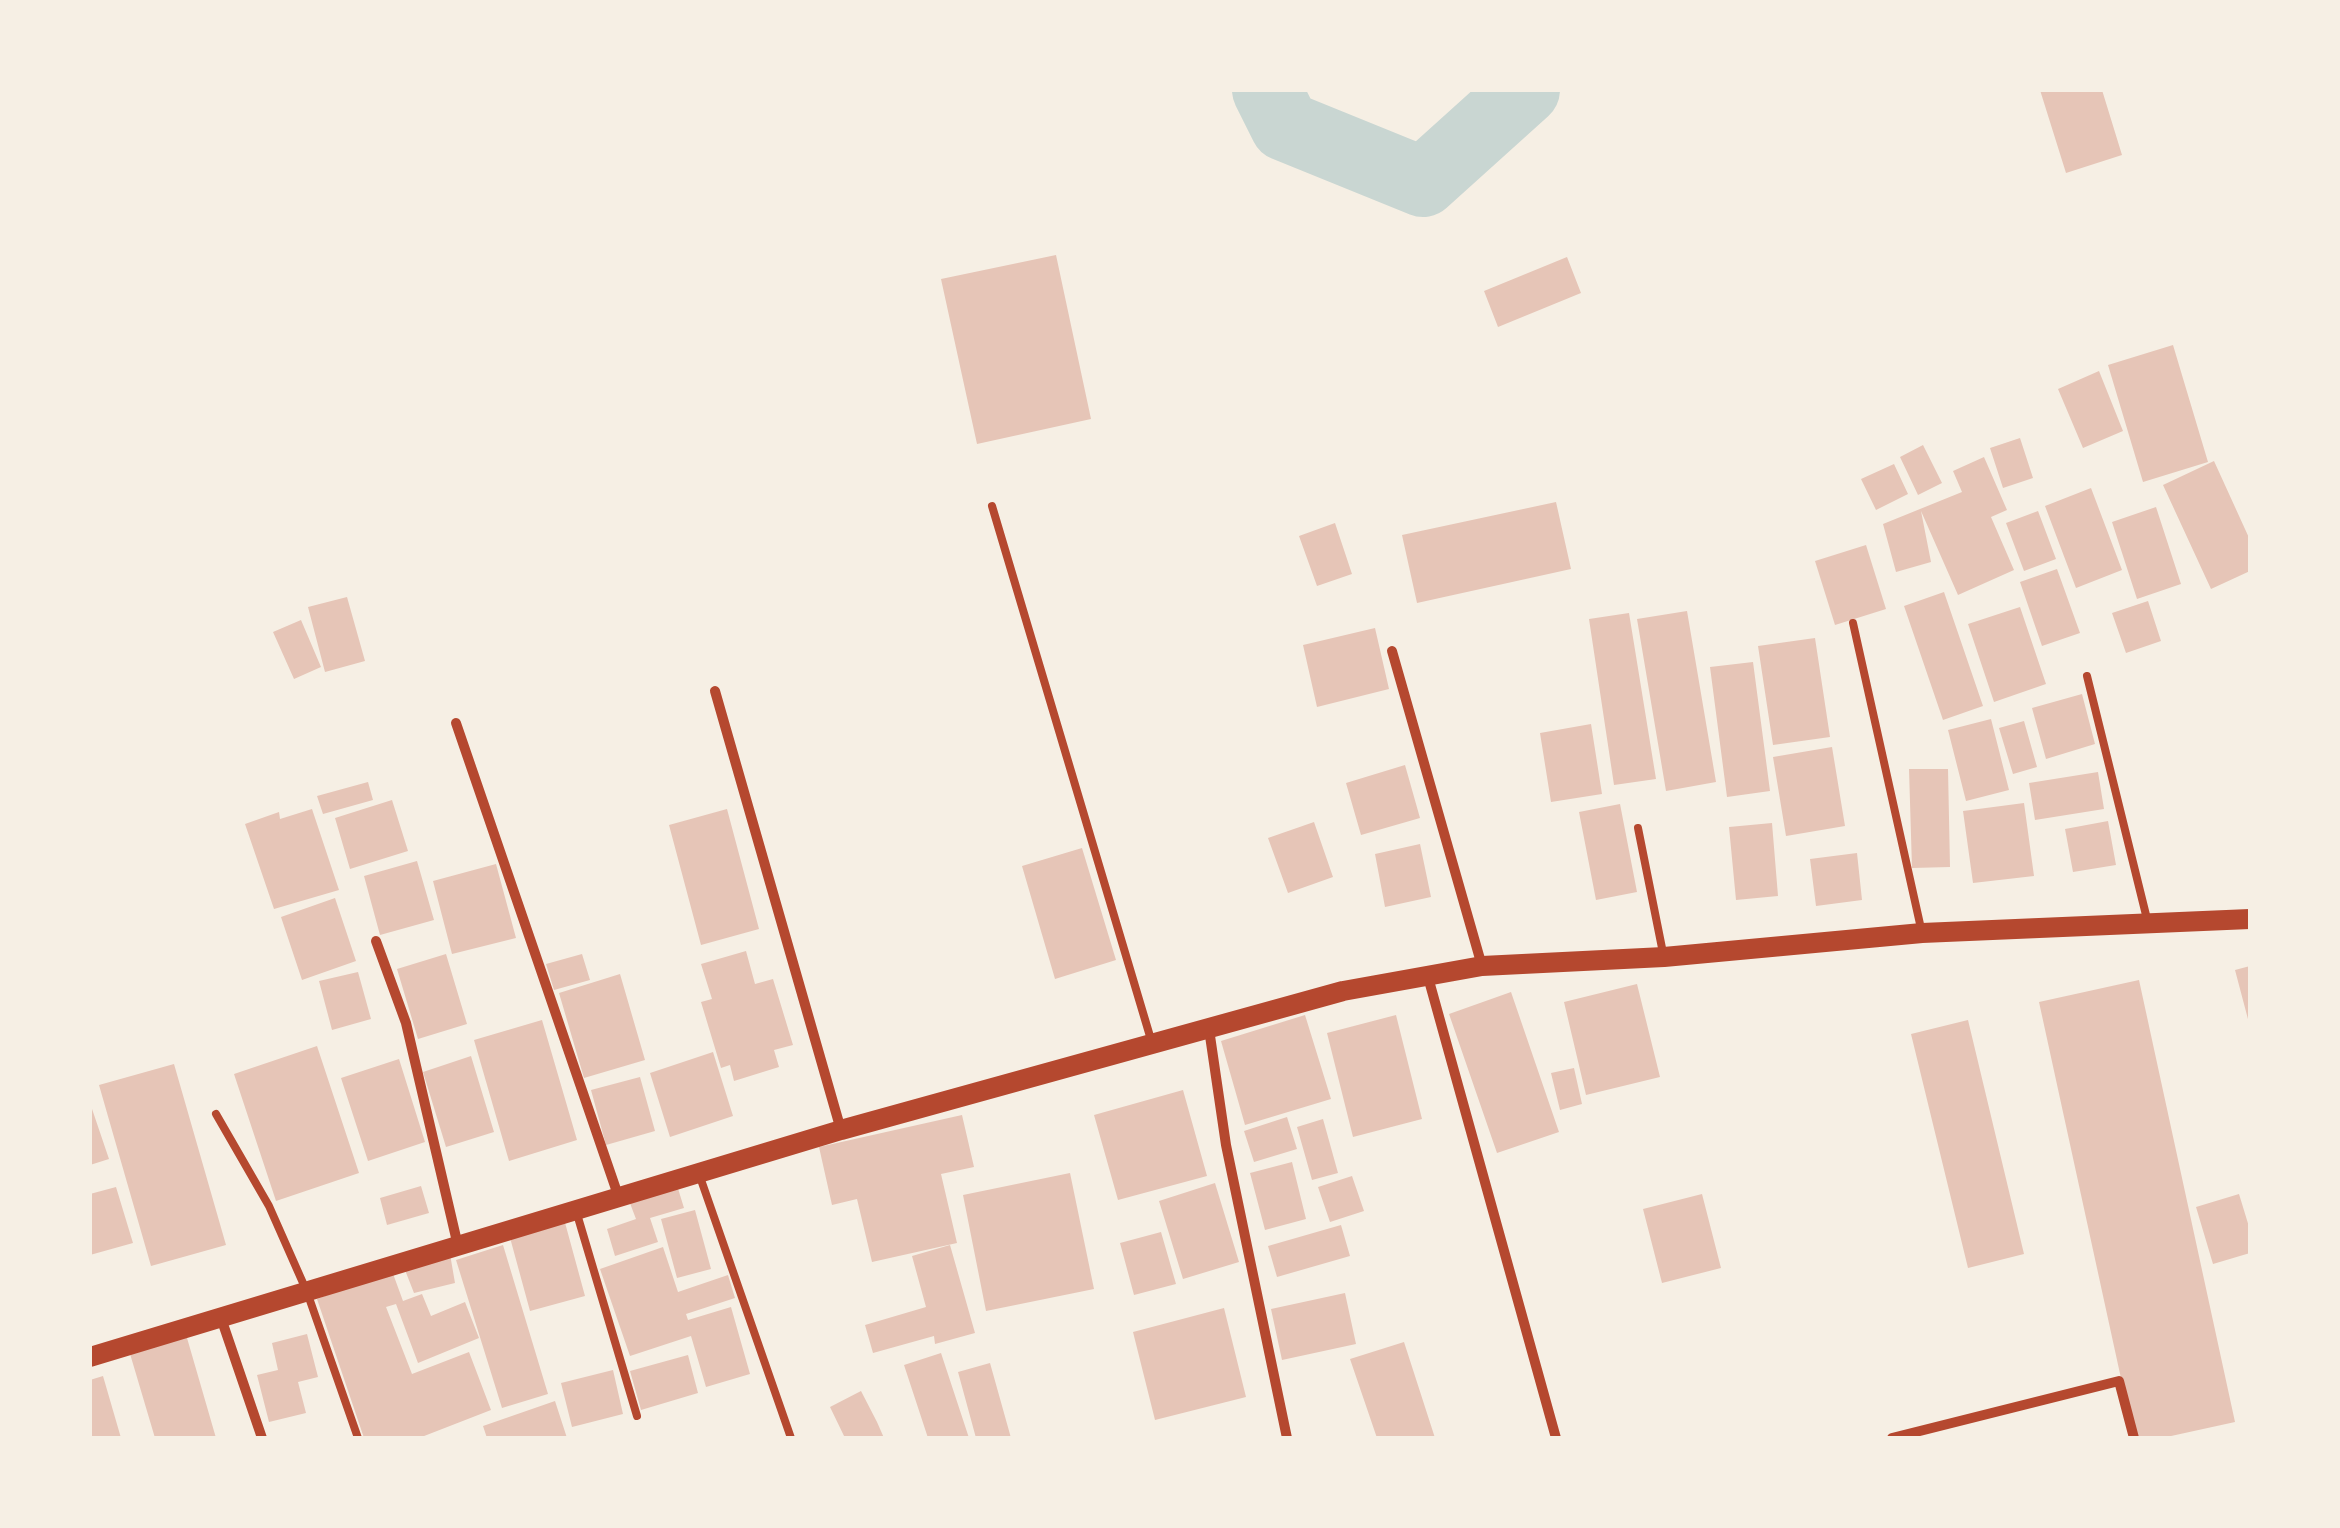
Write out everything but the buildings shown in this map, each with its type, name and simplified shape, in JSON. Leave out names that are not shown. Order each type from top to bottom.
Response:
[{"type":"main road","points":[[90,1358],[841,1130],[1343,990],[1482,966],[1664,957],[1922,933],[2250,918]]},
{"type":"street","points":[[1392,650],[1482,966]]},
{"type":"street","points":[[715,691],[841,1130]]},
{"type":"street","points":[[456,723],[620,1198]]},
{"type":"street","points":[[376,941],[406,1023],[458,1247]]},
{"type":"street","points":[[1427,975],[1556,1438]]},
{"type":"street","points":[[1209,1028],[1226,1145],[1287,1438]]},
{"type":"street","points":[[220,1318],[262,1438]]},
{"type":"street","points":[[1892,1438],[2120,1381],[2134,1438]]},
{"type":"lane","points":[[992,506],[1152,1043]]},
{"type":"lane","points":[[1852,623],[1922,933]]},
{"type":"lane","points":[[2087,676],[2148,924]]},
{"type":"lane","points":[[1638,828],[1664,957]]},
{"type":"lane","points":[[216,1114],[269,1206],[307,1292],[358,1438]]},
{"type":"lane","points":[[699,1174],[792,1438]]},
{"type":"lane","points":[[576,1212],[638,1416]]},
{"type":"waterway","points":[[1267,90],[1285,126],[1423,182],[1525,90]]}]
